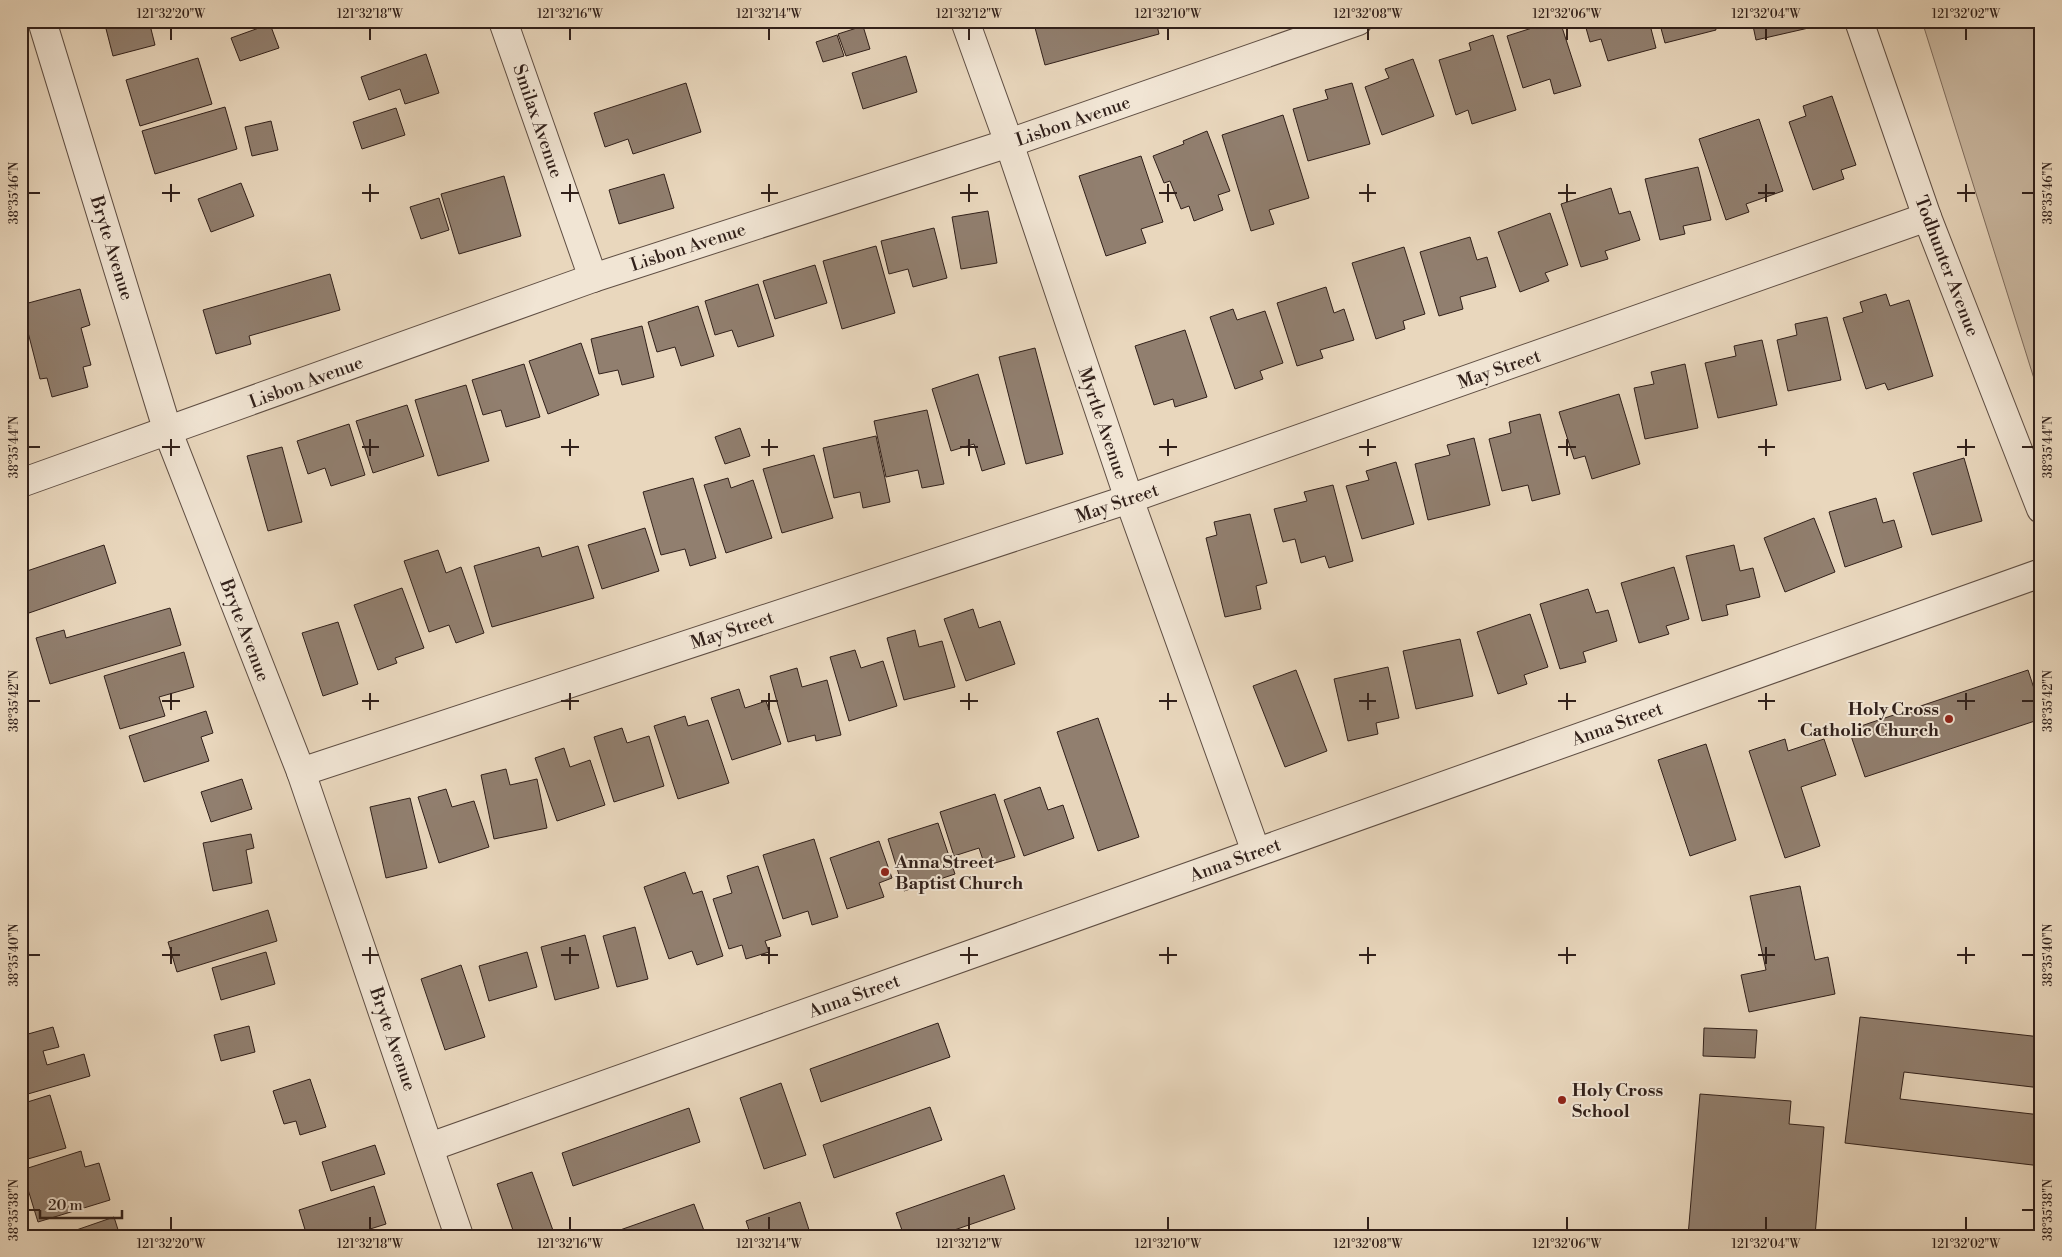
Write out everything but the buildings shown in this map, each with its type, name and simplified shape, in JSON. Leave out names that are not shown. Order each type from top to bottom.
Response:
[{"type":"street","name":"Bryte Avenue","points":[[42,21],[168,432],[301,772],[460,1236]]},
{"type":"street","name":"Smilax Avenue","points":[[503,21],[593,278]]},
{"type":"street","name":"Myrtle Avenue","points":[[965,21],[1009,143],[1129,499],[1256,852]]},
{"type":"street","name":"Lisbon Avenue","points":[[21,483],[168,432],[593,278],[1009,143],[1358,21]]},
{"type":"street","name":"Todhunter Avenue","points":[[1859,21],[1927,218],[2041,509]]},
{"type":"street","name":"May Street","points":[[301,772],[1129,499],[1927,218]]},
{"type":"street","name":"Anna Street","points":[[430,1147],[2041,573]]},
{"type":"shaded area","points":[[1922,21],[2041,21],[2041,401]]},
{"type":"place","name":"Holy Cross Catholic Church","points":[[1949,719]]},
{"type":"place","name":"Anna Street Baptist Church","points":[[885,872]]},
{"type":"place","name":"Holy Cross School","points":[[1562,1100]]}]
